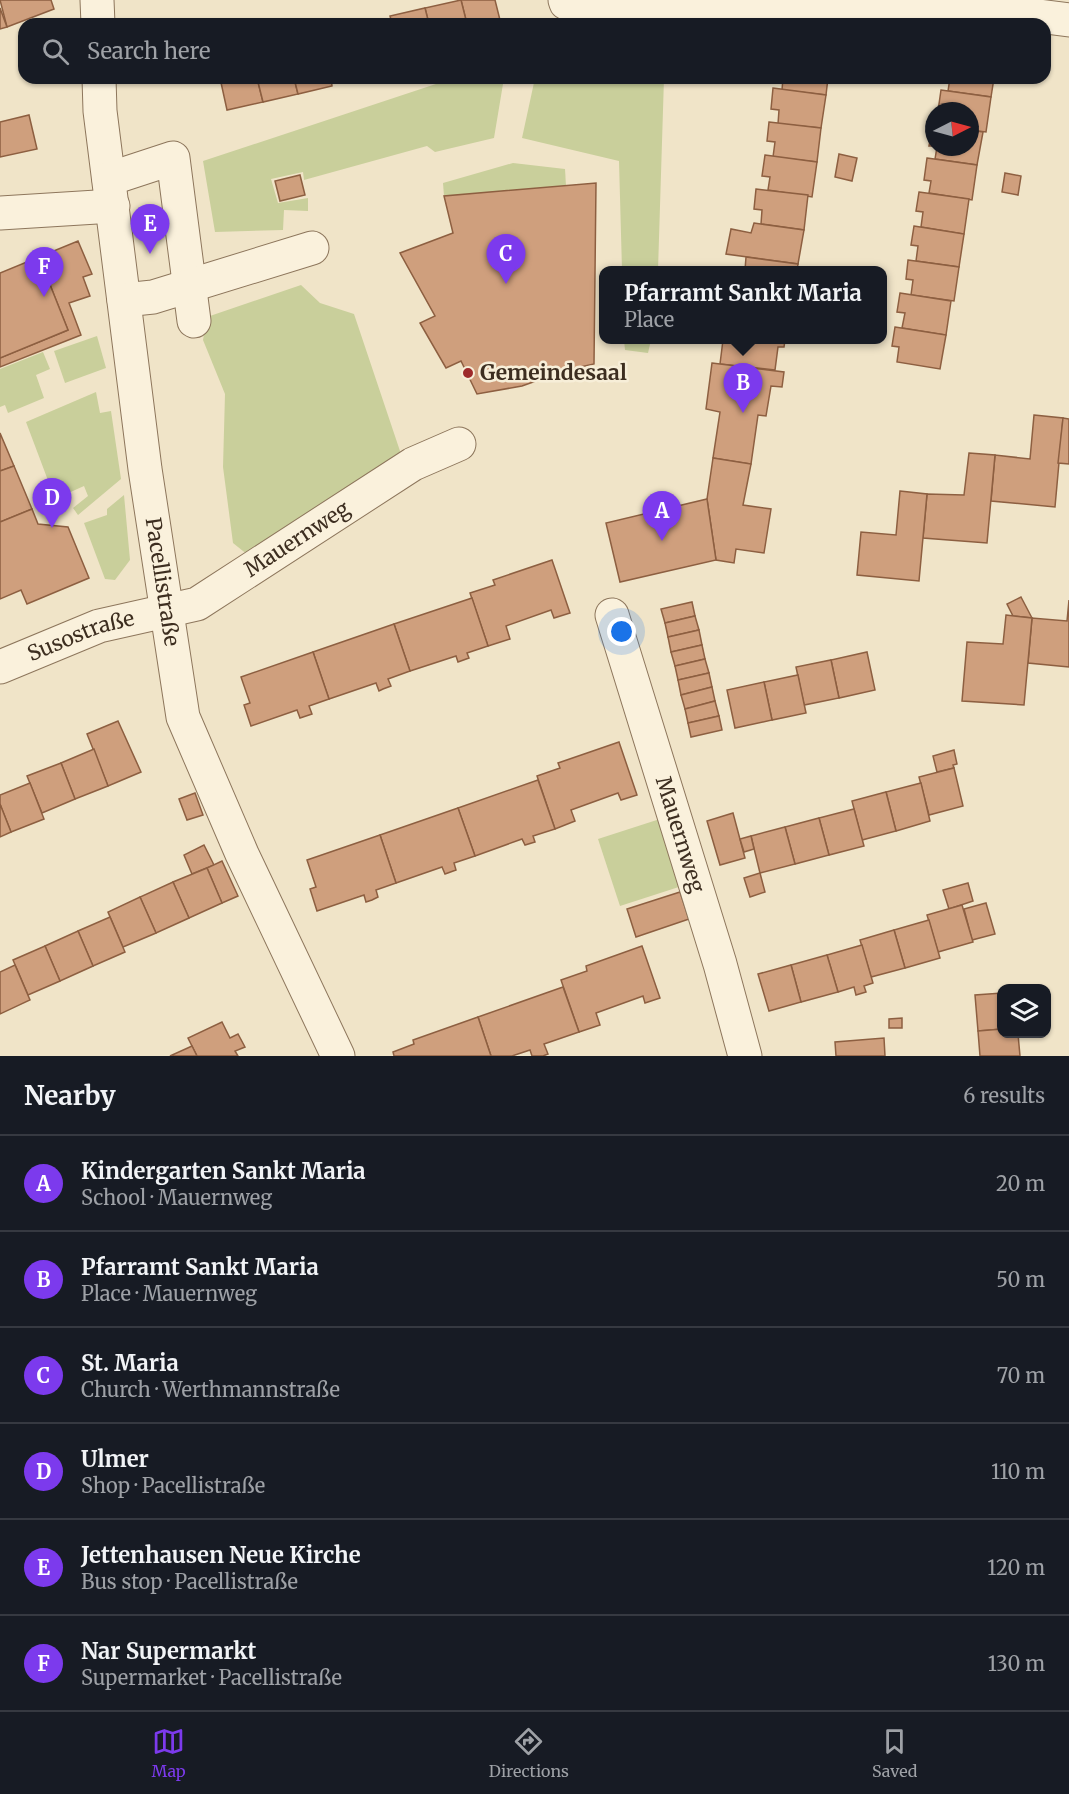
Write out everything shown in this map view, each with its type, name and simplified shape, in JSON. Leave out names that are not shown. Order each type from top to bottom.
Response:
[{"type":"street","points":[[97,0],[98,18]]},
{"type":"street","points":[[565,0],[566,3],[594,15],[719,4],[977,8],[1069,20]]},
{"type":"street","name":"Pacellistraße","points":[[99,84],[100,111],[165,610],[183,717],[243,854],[338,1056]]},
{"type":"street","points":[[0,213],[111,192],[173,158],[194,321]]},
{"type":"street","points":[[124,300],[153,297],[312,248]]},
{"type":"street","name":"Mauernweg","points":[[165,610],[197,604],[413,464],[459,444]]},
{"type":"street","name":"Susostraße","points":[[0,667],[99,626],[165,610]]},
{"type":"street","name":"Mauernweg","points":[[612,615],[717,954],[745,1056]]},
{"type":"green space","points":[[436,84],[503,84],[494,138],[435,152],[427,146],[304,180],[303,172],[271,179],[278,203],[308,198],[308,211],[284,210],[283,230],[215,232],[203,161]]},
{"type":"green space","points":[[534,84],[664,84],[658,266],[622,266],[619,161],[522,138]]},
{"type":"green space","points":[[513,163],[565,169],[566,186],[444,196],[443,183]]},
{"type":"green space","points":[[301,285],[320,303],[354,314],[402,457],[248,555],[233,543],[223,467],[225,394],[203,340],[207,317]]},
{"type":"green space","points":[[97,336],[106,368],[65,383],[54,351]]},
{"type":"green space","points":[[624,344],[650,344],[648,353],[625,350]]},
{"type":"green space","points":[[43,352],[50,369],[36,375],[44,398],[8,413],[5,405],[0,407],[0,369]]},
{"type":"green space","points":[[96,392],[100,413],[111,411],[121,479],[78,515],[73,508],[88,496],[84,486],[55,499],[26,422]]},
{"type":"green space","points":[[124,495],[130,560],[115,580],[105,579],[84,523],[107,515],[107,509]]},
{"type":"green space","points":[[663,818],[685,885],[620,906],[598,839]]},
{"type":"building","points":[[0,0],[51,0],[54,9],[30,18],[18,18],[18,23],[7,27]]},
{"type":"building","points":[[461,0],[495,0],[500,18],[466,18]]},
{"type":"building","points":[[461,0],[466,18],[428,18],[425,8]]},
{"type":"building","points":[[0,8],[7,27],[0,29]]},
{"type":"building","points":[[425,8],[428,18],[390,18],[390,16]]},
{"type":"building","points":[[221,84],[258,84],[263,102],[227,110]]},
{"type":"building","points":[[258,84],[296,84],[298,94],[263,102]]},
{"type":"building","points":[[296,84],[332,84],[332,86],[298,94]]},
{"type":"building","points":[[782,84],[827,84],[826,95],[782,90]]},
{"type":"building","points":[[949,84],[993,84],[991,97],[948,91]]},
{"type":"building","points":[[773,88],[826,95],[821,128],[778,124],[779,110],[771,109]]},
{"type":"building","points":[[941,90],[991,97],[986,132],[979,131],[979,102],[939,102]]},
{"type":"building","points":[[29,115],[37,149],[0,157],[0,122]]},
{"type":"building","points":[[769,122],[821,128],[817,162],[773,157],[775,142],[767,141]]},
{"type":"building","points":[[979,131],[983,132],[979,154]]},
{"type":"building","points":[[839,154],[857,158],[852,181],[835,177]]},
{"type":"building","points":[[765,155],[817,162],[812,197],[768,190],[770,177],[762,176]]},
{"type":"building","points":[[936,156],[979,156],[977,165],[935,159]]},
{"type":"building","points":[[927,158],[977,165],[972,200],[929,193],[931,181],[924,180]]},
{"type":"building","points":[[1005,173],[1021,176],[1018,195],[1002,192]]},
{"type":"building","points":[[300,175],[305,195],[280,201],[275,181]]},
{"type":"building","points":[[596,183],[594,364],[567,370],[522,386],[477,394],[461,361],[446,368],[420,323],[435,316],[400,253],[453,233],[444,196]]},
{"type":"building","points":[[756,189],[808,195],[804,230],[761,224],[762,210],[754,209]]},
{"type":"building","points":[[919,192],[969,199],[964,234],[921,227],[923,212],[916,211]]},
{"type":"building","points":[[754,223],[804,230],[798,264],[726,254],[731,229],[751,233]]},
{"type":"building","points":[[914,226],[964,234],[959,267],[916,261],[918,246],[911,245]]},
{"type":"building","points":[[78,241],[92,274],[83,277],[90,296],[69,303],[81,335],[0,367],[0,358],[68,330],[39,257]]},
{"type":"building","points":[[39,257],[68,330],[0,358],[0,273]]},
{"type":"building","points":[[746,257],[798,264],[798,266],[745,266]]},
{"type":"building","points":[[908,260],[959,267],[954,301],[911,295],[913,280],[906,279]]},
{"type":"building","points":[[900,293],[951,301],[946,335],[902,328],[905,313],[897,312]]},
{"type":"building","points":[[895,327],[946,335],[940,369],[897,362],[899,347],[892,346]]},
{"type":"building","points":[[722,344],[784,344],[784,347],[778,347],[775,370],[720,364]]},
{"type":"building","points":[[712,363],[784,372],[782,387],[771,386],[766,416],[758,415],[751,464],[713,458],[720,412],[706,409]]},
{"type":"building","points":[[1034,415],[1063,418],[1055,507],[991,501],[995,455],[1030,459]]},
{"type":"building","points":[[1063,418],[1069,419],[1069,464],[1058,463]]},
{"type":"building","points":[[0,433],[14,466],[0,471]]},
{"type":"building","points":[[969,453],[995,455],[987,543],[923,538],[927,494],[964,495]]},
{"type":"building","points":[[713,458],[751,464],[743,505],[771,509],[764,553],[736,549],[734,563],[716,560],[707,499]]},
{"type":"building","points":[[14,466],[32,509],[0,522],[0,471]]},
{"type":"building","points":[[900,491],[927,494],[919,581],[857,575],[861,532],[896,535]]},
{"type":"building","points":[[707,499],[716,560],[620,582],[606,523]]},
{"type":"building","points":[[32,509],[38,524],[68,527],[89,578],[27,604],[21,590],[0,599],[0,522]]},
{"type":"building","points":[[552,560],[570,613],[554,618],[551,610],[506,626],[510,639],[488,646],[470,593],[495,585],[493,580]]},
{"type":"building","points":[[1021,597],[1032,618],[1013,616],[1007,604]]},
{"type":"building","points":[[472,598],[488,646],[467,653],[469,658],[458,662],[456,656],[410,671],[394,624]]},
{"type":"building","points":[[1069,600],[1069,667],[1028,663],[1032,618],[1067,621]]},
{"type":"building","points":[[692,602],[695,616],[665,623],[661,609]]},
{"type":"building","points":[[1006,615],[1032,618],[1024,705],[962,701],[967,642],[1003,644]]},
{"type":"building","points":[[695,616],[699,630],[668,637],[665,623]]},
{"type":"building","points":[[394,624],[410,671],[388,679],[391,686],[379,691],[376,683],[329,699],[313,652]]},
{"type":"building","points":[[699,630],[702,645],[671,652],[668,637]]},
{"type":"building","points":[[702,645],[705,659],[675,666],[671,652]]},
{"type":"building","points":[[313,652],[329,699],[309,706],[312,714],[300,718],[297,710],[251,726],[244,705],[250,703],[241,677]]},
{"type":"building","points":[[867,652],[875,690],[839,698],[831,660]]},
{"type":"building","points":[[705,659],[709,673],[678,680],[675,666]]},
{"type":"building","points":[[831,660],[839,698],[804,705],[796,667]]},
{"type":"building","points":[[709,673],[712,687],[681,695],[678,680]]},
{"type":"building","points":[[798,675],[806,713],[772,720],[764,682]]},
{"type":"building","points":[[764,682],[772,720],[735,728],[727,690]]},
{"type":"building","points":[[712,687],[715,701],[685,709],[681,695]]},
{"type":"building","points":[[715,701],[719,716],[688,723],[685,709]]},
{"type":"building","points":[[719,716],[722,730],[691,737],[688,723]]},
{"type":"building","points":[[118,721],[141,772],[108,786],[87,734]]},
{"type":"building","points":[[619,742],[637,795],[621,800],[618,793],[571,810],[575,821],[555,829],[537,776],[560,768],[558,763]]},
{"type":"building","points":[[94,749],[108,786],[75,799],[61,763]]},
{"type":"building","points":[[954,750],[957,764],[953,765],[954,768],[937,772],[933,756]]},
{"type":"building","points":[[61,763],[75,799],[42,813],[27,776]]},
{"type":"building","points":[[954,768],[963,806],[929,815],[919,777]]},
{"type":"building","points":[[538,780],[555,829],[533,836],[535,842],[525,845],[522,839],[475,856],[458,808]]},
{"type":"building","points":[[30,783],[44,819],[11,832],[0,804],[0,795]]},
{"type":"building","points":[[921,783],[930,821],[896,831],[886,792]]},
{"type":"building","points":[[886,792],[896,831],[862,840],[852,801]]},
{"type":"building","points":[[195,793],[203,815],[187,820],[179,799]]},
{"type":"building","points":[[0,804],[11,832],[0,837]]},
{"type":"building","points":[[458,808],[475,856],[454,863],[456,870],[445,874],[442,867],[396,883],[380,835]]},
{"type":"building","points":[[854,809],[864,846],[829,855],[819,818]]},
{"type":"building","points":[[733,813],[745,858],[720,865],[707,821]]},
{"type":"building","points":[[819,818],[829,855],[795,864],[785,827]]},
{"type":"building","points":[[785,827],[795,864],[760,873],[751,836]]},
{"type":"building","points":[[380,835],[396,883],[376,890],[378,897],[372,900],[366,902],[364,895],[317,911],[310,889],[316,887],[307,860]]},
{"type":"building","points":[[751,836],[754,849],[744,852],[740,839]]},
{"type":"building","points":[[204,845],[214,865],[192,874],[184,855]]},
{"type":"building","points":[[222,861],[238,896],[222,903],[207,868]]},
{"type":"building","points":[[207,868],[222,903],[189,918],[173,882]]},
{"type":"building","points":[[760,873],[765,892],[750,897],[744,878]]},
{"type":"building","points":[[173,882],[189,918],[156,933],[140,897]]},
{"type":"building","points":[[968,883],[973,901],[949,909],[943,890]]},
{"type":"building","points":[[680,892],[689,919],[636,937],[627,909]]},
{"type":"building","points":[[140,897],[156,933],[123,947],[108,912]]},
{"type":"building","points":[[986,903],[995,934],[972,940],[964,909]]},
{"type":"building","points":[[962,905],[973,942],[938,952],[927,915]]},
{"type":"building","points":[[110,917],[125,952],[93,966],[78,931]]},
{"type":"building","points":[[929,920],[940,958],[905,968],[894,930]]},
{"type":"building","points":[[894,930],[905,968],[871,977],[860,940]]},
{"type":"building","points":[[78,931],[93,966],[60,981],[45,946]]},
{"type":"building","points":[[862,945],[873,983],[864,986],[866,992],[856,995],[854,987],[838,992],[827,955]]},
{"type":"building","points":[[45,946],[60,981],[28,995],[13,960]]},
{"type":"building","points":[[642,946],[660,998],[645,1003],[643,996],[596,1013],[600,1025],[579,1032],[561,980],[587,971],[586,966]]},
{"type":"building","points":[[827,955],[838,992],[801,1002],[791,965]]},
{"type":"building","points":[[15,965],[30,1000],[0,1014],[0,972]]},
{"type":"building","points":[[791,965],[801,1002],[769,1011],[758,974]]},
{"type":"building","points":[[563,987],[579,1032],[544,1044],[548,1054],[543,1056],[532,1056],[530,1050],[512,1056],[491,1056],[478,1017]]},
{"type":"building","points":[[997,993],[997,1029],[978,1031],[975,995]]},
{"type":"building","points":[[478,1017],[491,1056],[394,1056],[393,1052],[414,1044],[413,1040]]},
{"type":"building","points":[[902,1018],[902,1028],[889,1028],[889,1019]]},
{"type":"building","points":[[222,1022],[230,1038],[238,1034],[245,1047],[235,1051],[238,1056],[197,1056],[188,1038]]},
{"type":"building","points":[[997,1029],[997,1038],[1018,1038],[1020,1056],[980,1056],[978,1031]]},
{"type":"building","points":[[884,1038],[885,1056],[836,1056],[835,1042]]},
{"type":"building","points":[[192,1046],[197,1056],[170,1056]]},
{"type":"place","name":"Jettenhausen Neue Kirche","points":[[150,254]]},
{"type":"place","name":"St. Maria","points":[[506,284]]},
{"type":"place","name":"Nar Supermarkt","points":[[44,297]]},
{"type":"place","name":"Gemeindesaal","points":[[468,373]]},
{"type":"place","name":"Pfarramt Sankt Maria","points":[[743,413]]},
{"type":"place","name":"Ulmer","points":[[52,528]]},
{"type":"place","name":"Kindergarten Sankt Maria","points":[[662,541]]}]
